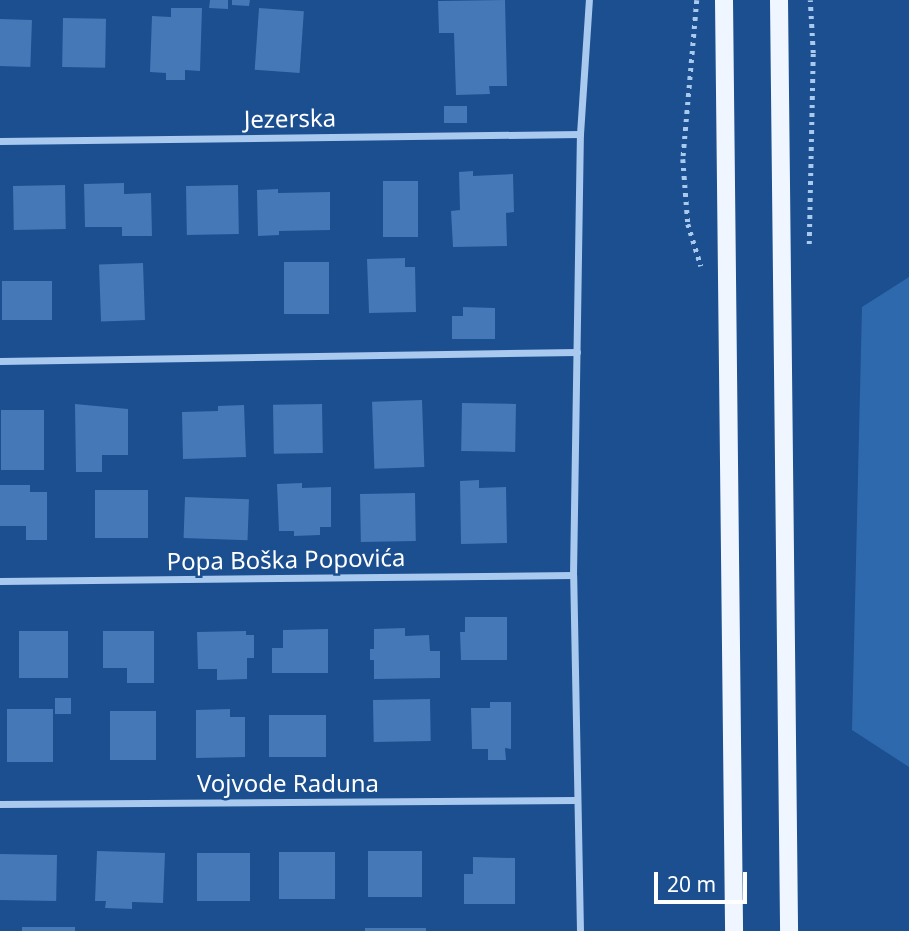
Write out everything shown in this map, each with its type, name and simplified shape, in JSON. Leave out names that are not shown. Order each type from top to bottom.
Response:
[{"type":"main road","points":[[724,0],[734,931]]},
{"type":"main road","points":[[779,0],[789,931]]},
{"type":"street","points":[[580,931],[575,800],[573,575],[580,134],[589,0]]},
{"type":"street","name":"Jezerska","points":[[0,141],[580,134]]},
{"type":"street","points":[[0,360],[577,352]]},
{"type":"street","name":"Popa Boška Popovića","points":[[0,581],[573,575]]},
{"type":"street","name":"Vojvode Raduna","points":[[0,804],[575,800]]},
{"type":"shaded area","points":[[909,277],[909,767],[852,730],[862,307]]},
{"type":"building","points":[[210,0],[228,0],[228,9],[209,8]]},
{"type":"building","points":[[232,0],[250,0],[249,6],[232,5]]},
{"type":"building","points":[[505,0],[507,86],[489,86],[490,94],[456,95],[454,33],[439,33],[438,1]]},
{"type":"building","points":[[171,8],[202,8],[200,71],[185,70],[185,80],[166,80],[166,73],[150,72],[152,16],[171,17]]},
{"type":"building","points":[[259,8],[304,11],[300,73],[255,70]]},
{"type":"building","points":[[63,18],[106,19],[105,68],[62,67]]},
{"type":"building","points":[[0,19],[32,20],[30,67],[0,66]]},
{"type":"building","points":[[444,106],[467,106],[467,123],[444,123]]},
{"type":"building","points":[[473,171],[473,176],[513,174],[514,212],[506,213],[507,246],[453,247],[451,211],[460,210],[459,172]]},
{"type":"building","points":[[383,181],[418,181],[418,237],[383,237]]},
{"type":"building","points":[[124,183],[124,194],[151,193],[152,236],[122,236],[122,227],[85,227],[84,184]]},
{"type":"building","points":[[65,185],[66,229],[14,230],[13,186]]},
{"type":"building","points":[[238,185],[239,234],[187,235],[186,186]]},
{"type":"building","points":[[278,189],[278,193],[330,192],[330,230],[279,231],[279,235],[258,236],[257,190]]},
{"type":"building","points":[[405,258],[405,267],[415,267],[416,312],[369,313],[367,259]]},
{"type":"building","points":[[284,262],[329,262],[329,314],[284,314]]},
{"type":"building","points":[[143,263],[145,320],[101,322],[99,265]]},
{"type":"building","points":[[2,281],[52,281],[52,320],[2,320]]},
{"type":"building","points":[[463,307],[495,308],[495,339],[452,339],[452,316],[463,316]]},
{"type":"building","points":[[422,400],[424,467],[374,469],[372,402]]},
{"type":"building","points":[[462,403],[516,404],[515,452],[461,451]]},
{"type":"building","points":[[75,404],[128,409],[128,455],[102,455],[102,472],[76,472]]},
{"type":"building","points":[[322,404],[323,453],[274,454],[273,405]]},
{"type":"building","points":[[244,405],[246,457],[183,459],[182,412],[218,411],[218,406]]},
{"type":"building","points":[[1,410],[44,410],[44,470],[1,470]]},
{"type":"building","points":[[479,480],[479,488],[506,487],[507,543],[461,544],[460,481]]},
{"type":"building","points":[[302,483],[302,488],[331,487],[331,527],[320,527],[320,535],[294,536],[294,531],[279,531],[277,484]]},
{"type":"building","points":[[0,485],[30,485],[30,492],[47,492],[47,540],[26,540],[26,526],[0,526]]},
{"type":"building","points":[[95,490],[148,490],[148,538],[95,538]]},
{"type":"building","points":[[415,493],[416,541],[361,542],[360,494]]},
{"type":"building","points":[[185,497],[249,499],[248,540],[184,538]]},
{"type":"building","points":[[465,617],[507,617],[507,660],[461,660],[460,632],[465,632]]},
{"type":"building","points":[[405,628],[405,636],[429,635],[430,651],[440,651],[440,678],[374,679],[374,660],[370,660],[370,649],[374,649],[374,629]]},
{"type":"building","points":[[328,629],[328,673],[272,673],[272,648],[283,648],[283,630]]},
{"type":"building","points":[[19,631],[68,631],[68,678],[19,678]]},
{"type":"building","points":[[103,631],[154,631],[154,683],[127,683],[127,668],[103,668]]},
{"type":"building","points":[[246,631],[246,635],[254,635],[254,658],[247,658],[247,679],[217,680],[217,669],[198,669],[197,632]]},
{"type":"building","points":[[55,698],[71,698],[71,714],[55,714]]},
{"type":"building","points":[[430,699],[431,741],[374,742],[373,700]]},
{"type":"building","points":[[490,702],[511,702],[511,749],[505,748],[506,760],[488,760],[488,749],[472,749],[471,708],[490,708]]},
{"type":"building","points":[[7,709],[53,709],[53,762],[7,762]]},
{"type":"building","points":[[230,709],[230,717],[245,717],[245,757],[196,758],[196,710]]},
{"type":"building","points":[[110,711],[156,711],[156,760],[110,760]]},
{"type":"building","points":[[269,715],[326,715],[326,757],[269,757]]},
{"type":"building","points":[[97,851],[165,853],[163,903],[132,902],[132,909],[105,908],[106,901],[95,901]]},
{"type":"building","points":[[368,851],[422,851],[422,897],[368,897]]},
{"type":"building","points":[[279,852],[335,852],[335,899],[279,899]]},
{"type":"building","points":[[197,853],[250,853],[250,901],[197,901]]},
{"type":"building","points":[[0,854],[57,855],[56,901],[0,900]]},
{"type":"building","points":[[473,857],[515,858],[515,904],[464,904],[464,874],[473,874]]},
{"type":"building","points":[[22,927],[75,927],[75,931],[22,931]]},
{"type":"building","points":[[365,928],[426,928],[426,931],[365,931]]}]
